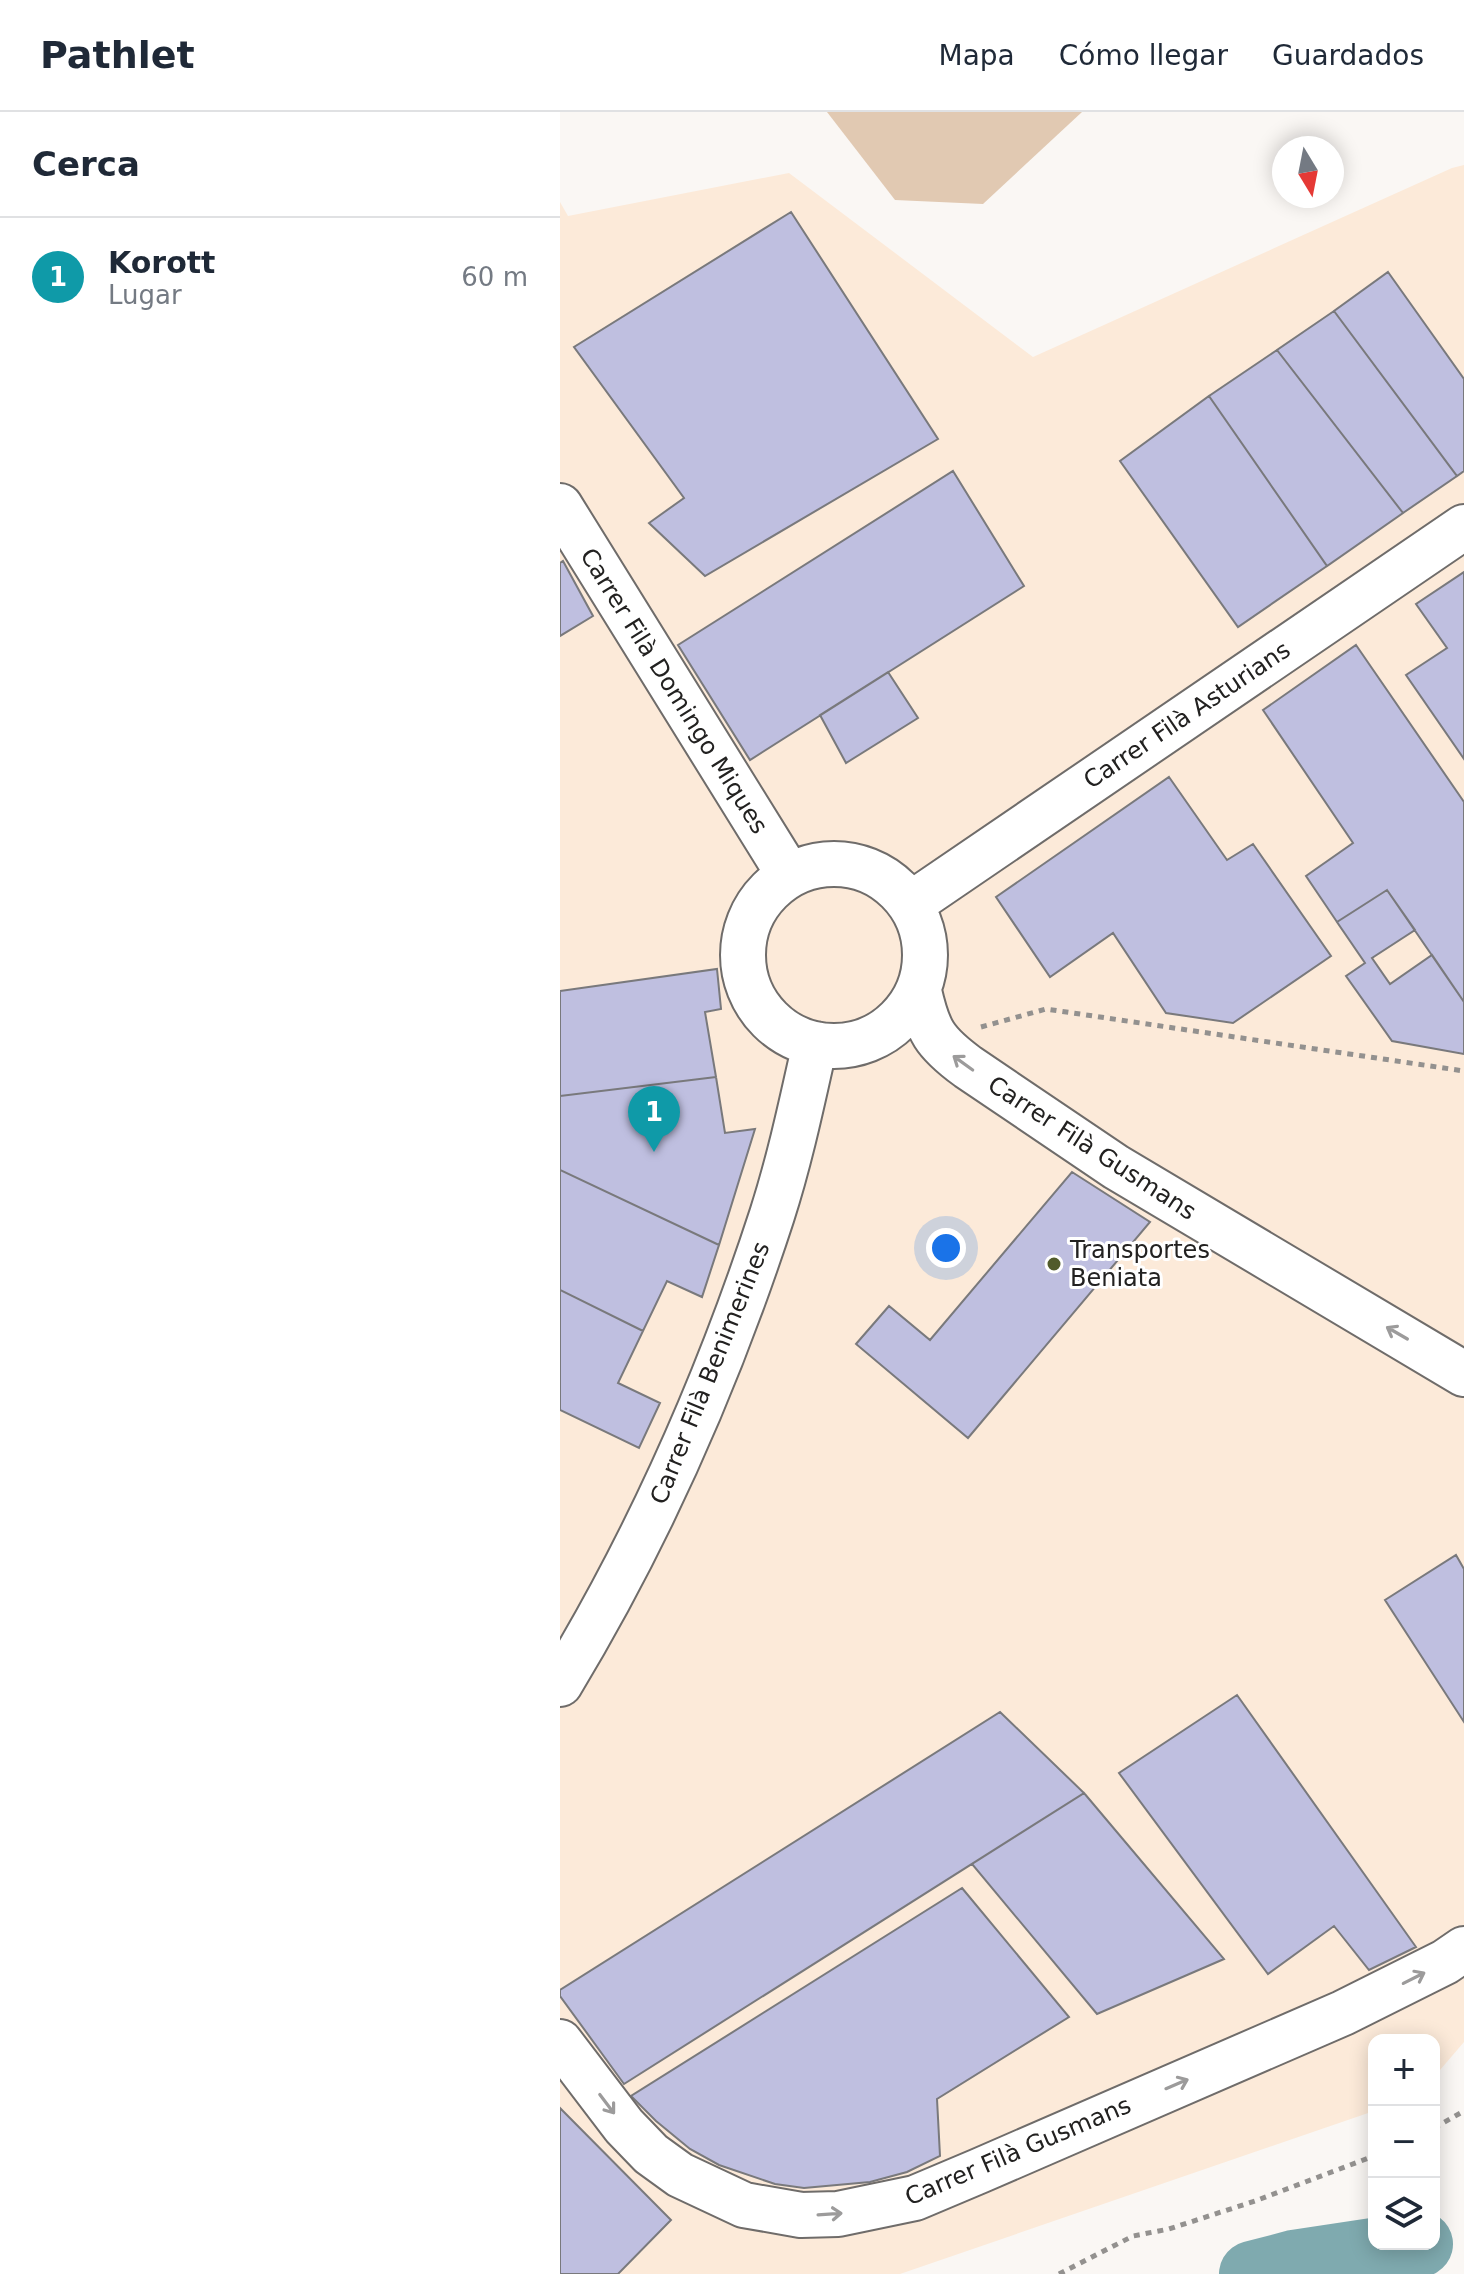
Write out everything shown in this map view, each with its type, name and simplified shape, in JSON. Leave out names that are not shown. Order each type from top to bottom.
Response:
[{"type":"street","name":"Carrer Filà Domingo Miques","points":[[560,506],[789,875]]},
{"type":"street","name":"Carrer Filà Asturians","points":[[911,904],[1464,527]]},
{"type":"street","points":[[842,863],[869,869],[892,884],[911,904],[921,924],[926,946],[926,968],[919,991],[902,1017],[877,1036],[846,1046],[815,1044],[789,1035],[767,1018],[751,995],[743,969],[743,941],[751,915],[767,892],[789,875],[815,865],[842,863]]},
{"type":"street","name":"Carrer Filà Gusmans","points":[[919,991],[928,1028],[949,1053],[968,1067],[1116,1167],[1464,1374]]},
{"type":"street","name":"Carrer Filà Benimerines","points":[[560,1684],[604,1610],[658,1503],[732,1328],[773,1214],[815,1044]]},
{"type":"street","name":"Carrer Filà Gusmans","points":[[560,2042],[624,2126],[651,2154],[680,2175],[744,2205],[801,2215],[838,2214],[915,2198],[979,2171],[1343,2013],[1445,1962],[1464,1949]]},
{"type":"path","points":[[937,1039],[1046,1009],[1464,1071]]},
{"type":"path","points":[[1440,2125],[1464,2111]]},
{"type":"path","points":[[1059,2274],[1133,2236],[1184,2225],[1368,2158]]},
{"type":"shaded area","points":[[827,112],[1082,112],[983,204],[895,200]]},
{"type":"shaded area","points":[[1464,165],[1464,2042],[1440,2070],[1440,2034],[1368,2034],[1368,2113],[900,2274],[560,2274],[560,202],[568,216],[789,173],[1033,357]]},
{"type":"building","points":[[791,212],[938,439],[705,576],[649,523],[684,498],[574,347]]},
{"type":"building","points":[[1388,272],[1464,379],[1464,471],[1457,476],[1334,311]]},
{"type":"building","points":[[1334,311],[1457,476],[1403,513],[1277,350]]},
{"type":"building","points":[[1277,350],[1403,513],[1327,566],[1209,396]]},
{"type":"building","points":[[1209,396],[1327,566],[1238,627],[1120,461]]},
{"type":"building","points":[[953,471],[1024,586],[750,760],[678,645]]},
{"type":"building","points":[[563,561],[593,616],[560,636],[560,563]]},
{"type":"building","points":[[1464,572],[1464,759],[1406,675],[1447,648],[1416,604]]},
{"type":"building","points":[[1356,645],[1464,802],[1464,1002],[1387,890],[1337,922],[1306,876],[1353,843],[1263,710]]},
{"type":"building","points":[[888,672],[918,718],[846,763],[820,715]]},
{"type":"building","points":[[1169,777],[1227,860],[1253,844],[1331,956],[1233,1023],[1166,1013],[1113,933],[1050,977],[996,897]]},
{"type":"building","points":[[1387,890],[1415,930],[1372,958],[1390,984],[1432,955],[1464,1002],[1464,1054],[1392,1041],[1346,976],[1365,963],[1337,922]]},
{"type":"building","points":[[717,969],[721,1009],[705,1012],[716,1077],[560,1096],[560,991]]},
{"type":"building","points":[[716,1077],[725,1133],[755,1129],[719,1245],[560,1170],[560,1096]]},
{"type":"building","points":[[560,1170],[719,1245],[702,1297],[667,1281],[643,1331],[560,1290]]},
{"type":"building","name":"Transportes Beniata","points":[[1072,1172],[1150,1222],[968,1438],[856,1344],[889,1306],[930,1340]]},
{"type":"building","points":[[560,1290],[643,1331],[618,1383],[660,1403],[639,1448],[560,1410]]},
{"type":"building","points":[[1456,1555],[1464,1569],[1464,1722],[1385,1600]]},
{"type":"building","points":[[1237,1695],[1416,1947],[1369,1970],[1334,1926],[1268,1974],[1119,1773]]},
{"type":"building","points":[[1000,1712],[1084,1793],[624,2084],[560,1996],[560,1990]]},
{"type":"building","points":[[1084,1793],[1224,1959],[1097,2014],[972,1864]]},
{"type":"building","points":[[962,1888],[1069,2017],[937,2099],[940,2156],[907,2172],[870,2182],[804,2188],[775,2184],[719,2165],[690,2149],[631,2096]]},
{"type":"building","points":[[560,2108],[671,2220],[618,2274],[560,2274]]},
{"type":"waterway","points":[[1252,2274],[1294,2263],[1380,2250]]},
{"type":"place","name":"Korott","points":[[654,1152]]},
{"type":"place","name":"Transportes Beniata","points":[[1054,1264]]}]
